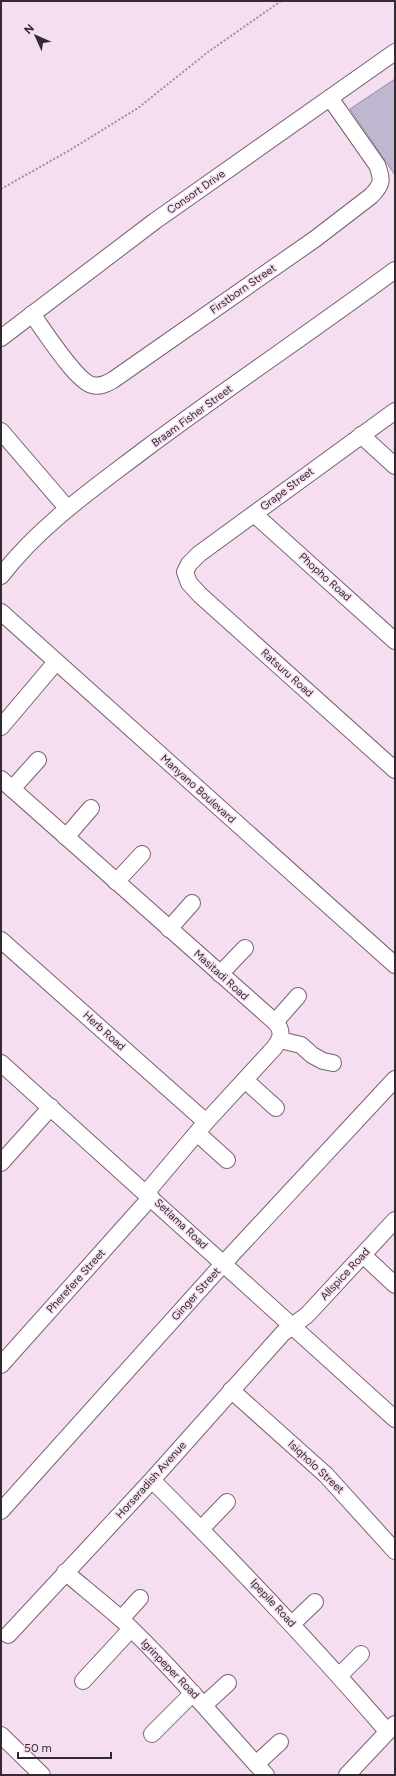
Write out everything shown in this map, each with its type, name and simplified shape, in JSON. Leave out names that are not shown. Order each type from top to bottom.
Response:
[{"type":"street","name":"Consort Drive","points":[[1,338],[167,212],[395,52]]},
{"type":"street","name":"Firstborn Street","points":[[32,314],[79,377],[90,385],[97,386],[112,380],[315,239],[371,196],[378,189],[381,182],[381,174],[377,165],[330,98]]},
{"type":"street","name":"Braam Fisher Street","points":[[1,576],[8,555],[47,526],[67,508],[192,415],[395,270]]},
{"type":"street","name":"Grape Street","points":[[185,572],[189,564],[199,554],[395,411]]},
{"type":"street","points":[[1,431],[67,508]]},
{"type":"street","points":[[361,435],[395,466]]},
{"type":"street","name":"Phopho Road","points":[[254,514],[395,641]]},
{"type":"street","name":"Ratsuru Road","points":[[185,572],[189,583],[196,592],[395,770]]},
{"type":"street","name":"Manyano Boulevard","points":[[1,612],[395,965]]},
{"type":"street","points":[[1,727],[56,662]]},
{"type":"street","points":[[6,784],[38,760]]},
{"type":"street","name":"Masitadi Road","points":[[6,784],[275,1022]]},
{"type":"street","points":[[66,837],[91,808]]},
{"type":"street","points":[[116,882],[142,854]]},
{"type":"street","points":[[169,929],[192,903]]},
{"type":"street","name":"Herb Road","points":[[1,940],[202,1127],[227,1160]]},
{"type":"street","points":[[220,974],[244,948]]},
{"type":"street","points":[[148,1195],[202,1127],[280,1040],[280,1030],[275,1022],[298,996]]},
{"type":"street","points":[[280,1040],[301,1045],[312,1055],[323,1061],[333,1063]]},
{"type":"street","name":"Setlama Road","points":[[1,1063],[395,1418]]},
{"type":"street","name":"Ginger Street","points":[[1,1511],[223,1264],[395,1079]]},
{"type":"street","points":[[245,1080],[276,1108]]},
{"type":"street","points":[[1,1163],[51,1107]]},
{"type":"street","name":"Pherefere Street","points":[[1,1365],[148,1195]]},
{"type":"street","name":"Allspice Road","points":[[293,1326],[307,1315],[395,1220]]},
{"type":"street","points":[[363,1255],[395,1285]]},
{"type":"street","name":"Horseradish Avenue","points":[[8,1635],[152,1480],[283,1333],[293,1326]]},
{"type":"street","name":"Isiqholo Street","points":[[231,1390],[326,1475],[395,1551]]},
{"type":"street","name":"Ipepile Road","points":[[152,1480],[292,1624],[339,1676],[391,1727]]},
{"type":"street","points":[[201,1529],[228,1502]]},
{"type":"street","name":"Igrinpeper Road","points":[[65,1572],[126,1624],[199,1699],[258,1770]]},
{"type":"street","points":[[83,1681],[126,1624],[140,1598]]},
{"type":"street","points":[[292,1624],[315,1602]]},
{"type":"street","points":[[339,1676],[361,1654]]},
{"type":"street","points":[[152,1734],[199,1699],[228,1683]]},
{"type":"street","points":[[347,1775],[391,1727]]},
{"type":"street","points":[[1,1735],[42,1775]]},
{"type":"street","points":[[258,1770],[280,1742]]},
{"type":"path","points":[[1,189],[70,150],[138,108],[208,52],[281,1]]},
{"type":"building","points":[[395,79],[395,175],[350,109]]}]
